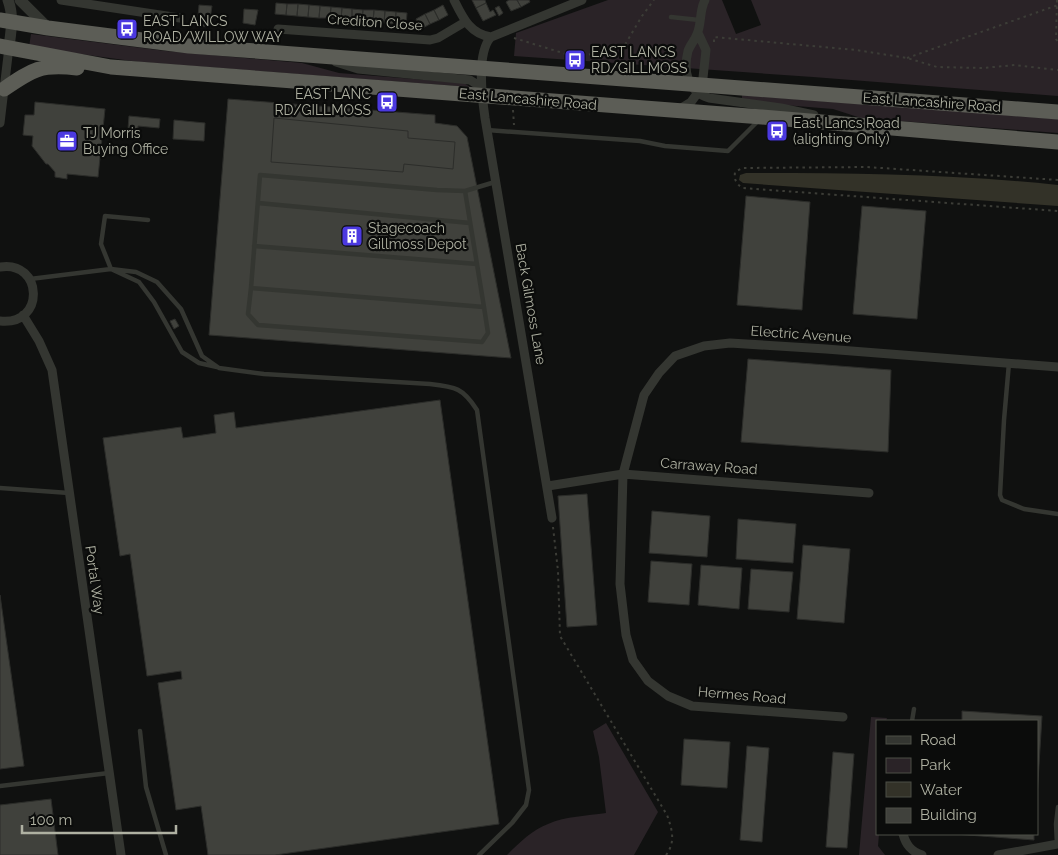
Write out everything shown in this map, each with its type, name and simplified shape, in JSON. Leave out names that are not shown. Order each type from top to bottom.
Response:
[{"type":"highway","name":"East Lancashire Road","points":[[4,24],[189,46],[482,68],[697,87],[1058,112]]},
{"type":"highway","name":"East Lancashire Road","points":[[5,46],[111,67],[762,117],[1058,142]]},
{"type":"highway","points":[[4,89],[30,72],[42,67],[92,70],[111,67]]},
{"type":"street","points":[[0,123],[4,89],[4,24],[11,8],[8,0]]},
{"type":"street","points":[[20,0],[48,28]]},
{"type":"street","points":[[61,0],[180,18]]},
{"type":"street","points":[[454,0],[465,22],[476,32],[495,35],[582,0]]},
{"type":"street","points":[[705,0],[699,20],[698,33],[688,50],[686,74],[706,97],[781,108],[861,126]]},
{"type":"street","name":"Crediton Close","points":[[278,29],[430,40],[438,38],[465,22]]},
{"type":"street","points":[[676,111],[685,106],[697,87],[706,50],[698,33]]},
{"type":"street","name":"Back Gilmoss Lane","points":[[495,35],[484,51],[482,68],[487,130],[552,518]]},
{"type":"street","points":[[314,55],[358,69],[470,80],[478,85],[483,96]]},
{"type":"street","points":[[0,320],[16,320],[23,316],[29,310],[34,294],[30,279],[18,268],[1,264]]},
{"type":"street","name":"Portal Way","points":[[23,316],[39,341],[52,370],[121,855]]},
{"type":"street","name":"Electric Avenue","points":[[623,474],[644,395],[659,373],[675,356],[704,346],[730,343],[1058,367]]},
{"type":"street","name":"Carraway Road","points":[[548,486],[623,474],[869,493]]},
{"type":"street","name":"Hermes Road","points":[[623,474],[620,584],[626,635],[633,660],[648,681],[668,696],[692,706],[843,717]]},
{"type":"street","points":[[903,835],[907,845],[913,852],[922,855]]},
{"type":"street","points":[[998,855],[1058,845]]},
{"type":"lane","points":[[671,17],[699,20]]},
{"type":"lane","points":[[487,130],[640,141],[666,146],[728,151],[762,117]]},
{"type":"lane","points":[[465,191],[488,333],[482,342],[258,325],[248,314],[260,175],[465,191],[495,182]]},
{"type":"lane","points":[[258,202],[470,223]]},
{"type":"lane","points":[[148,220],[105,216],[102,244],[111,269],[139,282],[154,302],[182,352],[199,363],[219,368],[264,374],[452,387],[468,396],[477,410],[529,790],[526,805],[512,823],[479,855]]},
{"type":"lane","points":[[254,246],[477,264]]},
{"type":"lane","points":[[30,279],[111,269],[136,272],[157,282],[181,309],[202,356],[219,368]]},
{"type":"lane","points":[[251,288],[484,307]]},
{"type":"lane","points":[[1009,363],[1000,494],[1002,500],[1017,508],[1058,514]]},
{"type":"lane","points":[[0,488],[69,493]]},
{"type":"lane","points":[[912,720],[914,709]]},
{"type":"lane","points":[[140,730],[146,787],[166,855]]},
{"type":"lane","points":[[0,786],[109,773]]},
{"type":"lane","points":[[1058,807],[1056,824],[1058,845]]},
{"type":"path","points":[[495,35],[576,57],[623,48],[654,0]]},
{"type":"path","points":[[1057,0],[1056,39],[1058,42]]},
{"type":"path","points":[[908,58],[1058,5]]},
{"type":"path","points":[[180,18],[191,32],[200,33]]},
{"type":"path","points":[[714,44],[714,37],[856,50],[908,58],[937,67],[983,68],[1015,65],[1058,69]]},
{"type":"path","points":[[1058,180],[867,167],[742,168],[735,172],[734,178],[736,184],[742,188],[1058,211]]},
{"type":"path","points":[[552,518],[558,571],[560,636],[667,815],[673,835],[670,849],[666,855]]},
{"type":"green space","points":[[608,0],[722,0],[736,34],[761,25],[751,0],[1058,0],[1058,96],[514,56],[516,33]]},
{"type":"green space","points":[[31,34],[166,51],[302,63],[339,73],[464,83],[470,87],[139,62],[29,47]]},
{"type":"green space","points":[[742,95],[1058,119],[1058,133],[861,118],[833,109],[742,99]]},
{"type":"green space","points":[[871,717],[887,718],[886,720],[876,720],[876,835],[879,835],[878,846],[885,855],[859,855]]},
{"type":"green space","points":[[606,723],[658,812],[634,855],[507,855],[531,833],[555,821],[606,813],[599,757],[593,731]]},
{"type":"water","points":[[746,173],[941,176],[1058,185],[1058,206],[743,183],[739,180],[740,175]]},
{"type":"building","points":[[472,0],[485,0],[486,3],[476,8]]},
{"type":"building","points":[[517,0],[521,7],[511,11],[506,2]]},
{"type":"building","points":[[517,0],[529,0],[530,2],[521,7]]},
{"type":"building","points":[[276,3],[287,4],[286,15],[275,14]]},
{"type":"building","points":[[486,3],[490,12],[493,10],[496,15],[483,21],[476,8]]},
{"type":"building","points":[[287,4],[298,4],[297,16],[286,15]]},
{"type":"building","points":[[298,4],[309,5],[308,17],[297,16]]},
{"type":"building","points":[[199,5],[212,6],[210,19],[198,18]]},
{"type":"building","points":[[309,5],[320,6],[319,18],[308,17]]},
{"type":"building","points":[[443,5],[448,15],[439,20],[434,10]]},
{"type":"building","points":[[320,6],[331,7],[330,18],[319,18]]},
{"type":"building","points":[[499,6],[503,13],[499,16],[495,8]]},
{"type":"building","points":[[331,7],[342,8],[341,19],[330,18]]},
{"type":"building","points":[[342,8],[352,9],[352,20],[341,19]]},
{"type":"building","points":[[244,9],[258,10],[255,25],[243,23]]},
{"type":"building","points":[[352,9],[363,10],[362,21],[352,20]]},
{"type":"building","points":[[363,10],[374,10],[373,22],[362,21]]},
{"type":"building","points":[[374,10],[385,11],[384,23],[373,22]]},
{"type":"building","points":[[434,10],[439,20],[430,24],[425,14]]},
{"type":"building","points":[[385,11],[396,12],[395,24],[384,23]]},
{"type":"building","points":[[396,12],[407,13],[406,25],[395,24]]},
{"type":"building","points":[[425,14],[430,24],[421,29],[416,19]]},
{"type":"building","points":[[198,21],[210,23],[210,27],[198,26]]},
{"type":"building","name":"Stagecoach Gillmoss Depot","points":[[228,99],[435,115],[435,123],[457,126],[467,137],[511,358],[209,335]]},
{"type":"building","name":"TJ Morris Buying Office","points":[[35,102],[105,109],[98,177],[67,174],[67,179],[55,177],[55,172],[32,146],[33,136],[23,135],[25,115],[34,115]]},
{"type":"building","points":[[129,116],[160,119],[159,128],[138,126],[138,130],[128,129]]},
{"type":"building","points":[[274,118],[408,131],[408,138],[455,142],[453,169],[404,164],[403,172],[271,162]]},
{"type":"building","points":[[174,120],[205,123],[204,141],[173,139]]},
{"type":"building","points":[[746,196],[810,202],[802,310],[737,305]]},
{"type":"building","points":[[862,206],[926,211],[917,319],[853,314]]},
{"type":"building","points":[[175,319],[179,326],[174,329],[170,321]]},
{"type":"building","points":[[748,359],[891,370],[888,452],[741,442]]},
{"type":"building","points":[[440,400],[499,824],[275,855],[208,855],[201,806],[176,810],[158,683],[182,679],[181,671],[147,676],[130,554],[120,556],[103,438],[181,427],[183,438],[216,433],[214,415],[234,412],[236,428]]},
{"type":"building","points":[[587,494],[597,625],[567,627],[558,496]]},
{"type":"building","points":[[652,511],[710,516],[707,557],[649,553]]},
{"type":"building","points":[[738,519],[796,524],[793,563],[736,559]]},
{"type":"building","points":[[803,545],[850,549],[844,623],[797,619]]},
{"type":"building","points":[[651,561],[692,564],[689,605],[648,602]]},
{"type":"building","points":[[701,565],[742,568],[739,609],[698,605]]},
{"type":"building","points":[[751,569],[793,572],[789,612],[748,609]]},
{"type":"building","points":[[0,595],[24,766],[0,769]]},
{"type":"building","points":[[962,711],[1042,716],[1038,782],[1038,720],[962,720]]},
{"type":"building","points":[[684,739],[730,742],[727,788],[681,785]]},
{"type":"building","points":[[747,746],[769,748],[762,842],[740,840]]},
{"type":"building","points":[[833,752],[854,754],[847,848],[826,847]]},
{"type":"building","points":[[51,799],[58,855],[0,855],[0,805]]},
{"type":"building","points":[[967,835],[1034,835],[1034,840]]},
{"type":"place","name":"EAST LANCS ROAD/WILLOW WAY","points":[[127,29]]},
{"type":"place","name":"EAST LANCS RD/GILLMOSS","points":[[575,60]]},
{"type":"place","name":"EAST LANC RD/GILLMOSS","points":[[387,102]]},
{"type":"place","name":"East Lancs Road (alighting Only)","points":[[777,131]]},
{"type":"place","name":"TJ Morris Buying Office","points":[[67,141]]},
{"type":"place","name":"Stagecoach Gillmoss Depot","points":[[352,236]]}]
